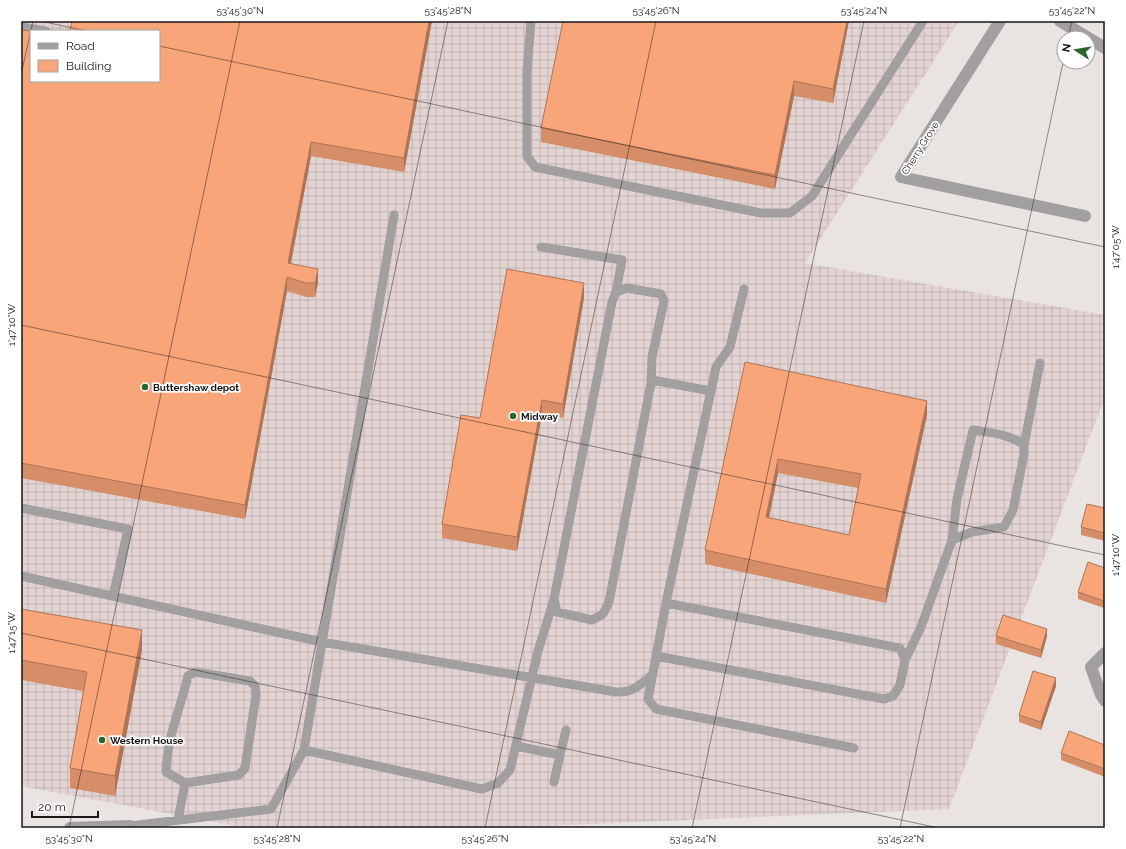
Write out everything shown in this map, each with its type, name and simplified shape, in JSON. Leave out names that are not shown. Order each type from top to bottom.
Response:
[{"type":"street","name":"Cherry Grove","points":[[1000,21],[901,177],[1085,216]]},
{"type":"street","points":[[1060,21],[1105,48]]},
{"type":"street","points":[[1105,653],[1091,667],[1101,695],[1105,700]]},
{"type":"street","points":[[70,828],[130,826]]},
{"type":"lane","points":[[531,21],[527,71],[527,156],[535,167],[761,213],[790,213],[812,196],[923,21]]},
{"type":"lane","points":[[21,27],[40,30]]},
{"type":"lane","points":[[130,826],[271,809],[304,750],[394,215]]},
{"type":"lane","points":[[304,750],[482,789],[498,783],[510,770],[532,677],[554,599],[612,302],[616,292],[622,260],[541,247]]},
{"type":"lane","points":[[554,599],[557,612],[592,620],[603,614],[609,602],[652,380],[652,357],[664,301],[661,294],[627,288],[616,292]]},
{"type":"lane","points":[[744,288],[730,347],[716,367],[666,603],[648,699],[656,709],[854,748]]},
{"type":"lane","points":[[952,540],[972,532],[1004,527],[1013,510],[1040,363]]},
{"type":"lane","points":[[652,380],[711,391]]},
{"type":"lane","points":[[656,656],[884,699],[893,696],[900,685],[905,660],[921,627],[952,540],[957,499],[974,430],[1011,437],[1024,445]]},
{"type":"lane","points":[[21,508],[128,529],[113,596]]},
{"type":"lane","points":[[21,576],[322,642],[616,692],[627,693],[640,686],[653,674]]},
{"type":"lane","points":[[666,603],[900,648],[905,660]]},
{"type":"lane","points":[[195,672],[250,681],[255,686],[256,695],[245,768],[239,775],[185,783],[166,772],[167,754],[173,725],[182,706],[188,676],[195,672]]},
{"type":"lane","points":[[554,782],[566,730]]},
{"type":"lane","points":[[516,746],[560,755]]},
{"type":"lane","points":[[178,820],[185,783]]},
{"type":"shaded area","points":[[21,21],[959,21],[805,263],[1105,315],[1105,397],[949,809],[493,828],[247,828],[21,786]]},
{"type":"building","name":"Buttershaw depot","points":[[72,21],[429,21],[404,158],[311,142],[288,263],[318,269],[315,283],[306,283],[287,277],[245,505],[21,463],[21,30],[30,31],[30,82],[160,82],[160,30],[70,30]]},
{"type":"building","points":[[563,21],[847,21],[833,89],[794,81],[775,175],[541,128]]},
{"type":"building","name":"Midway","points":[[507,269],[584,283],[563,404],[542,400],[517,537],[442,524],[461,415],[480,418]]},
{"type":"building","points":[[745,362],[927,401],[886,589],[705,550]],"holes":[[[778,459],[861,474],[849,535],[766,517]]]},
{"type":"building","points":[[1087,504],[1105,508],[1105,533],[1081,527]]},
{"type":"building","points":[[1088,562],[1105,568],[1104,601],[1078,592]]},
{"type":"building","name":"Western House","points":[[21,609],[142,630],[115,776],[70,768],[87,672],[21,660]]},
{"type":"building","points":[[1003,615],[1047,629],[1041,650],[996,636]]},
{"type":"building","points":[[1033,671],[1056,678],[1041,722],[1019,715]]},
{"type":"building","points":[[1069,731],[1105,745],[1105,769],[1061,753]]},
{"type":"place","name":"Buttershaw depot","points":[[145,387]]},
{"type":"place","name":"Midway","points":[[513,416]]},
{"type":"place","name":"Western House","points":[[102,740]]}]
